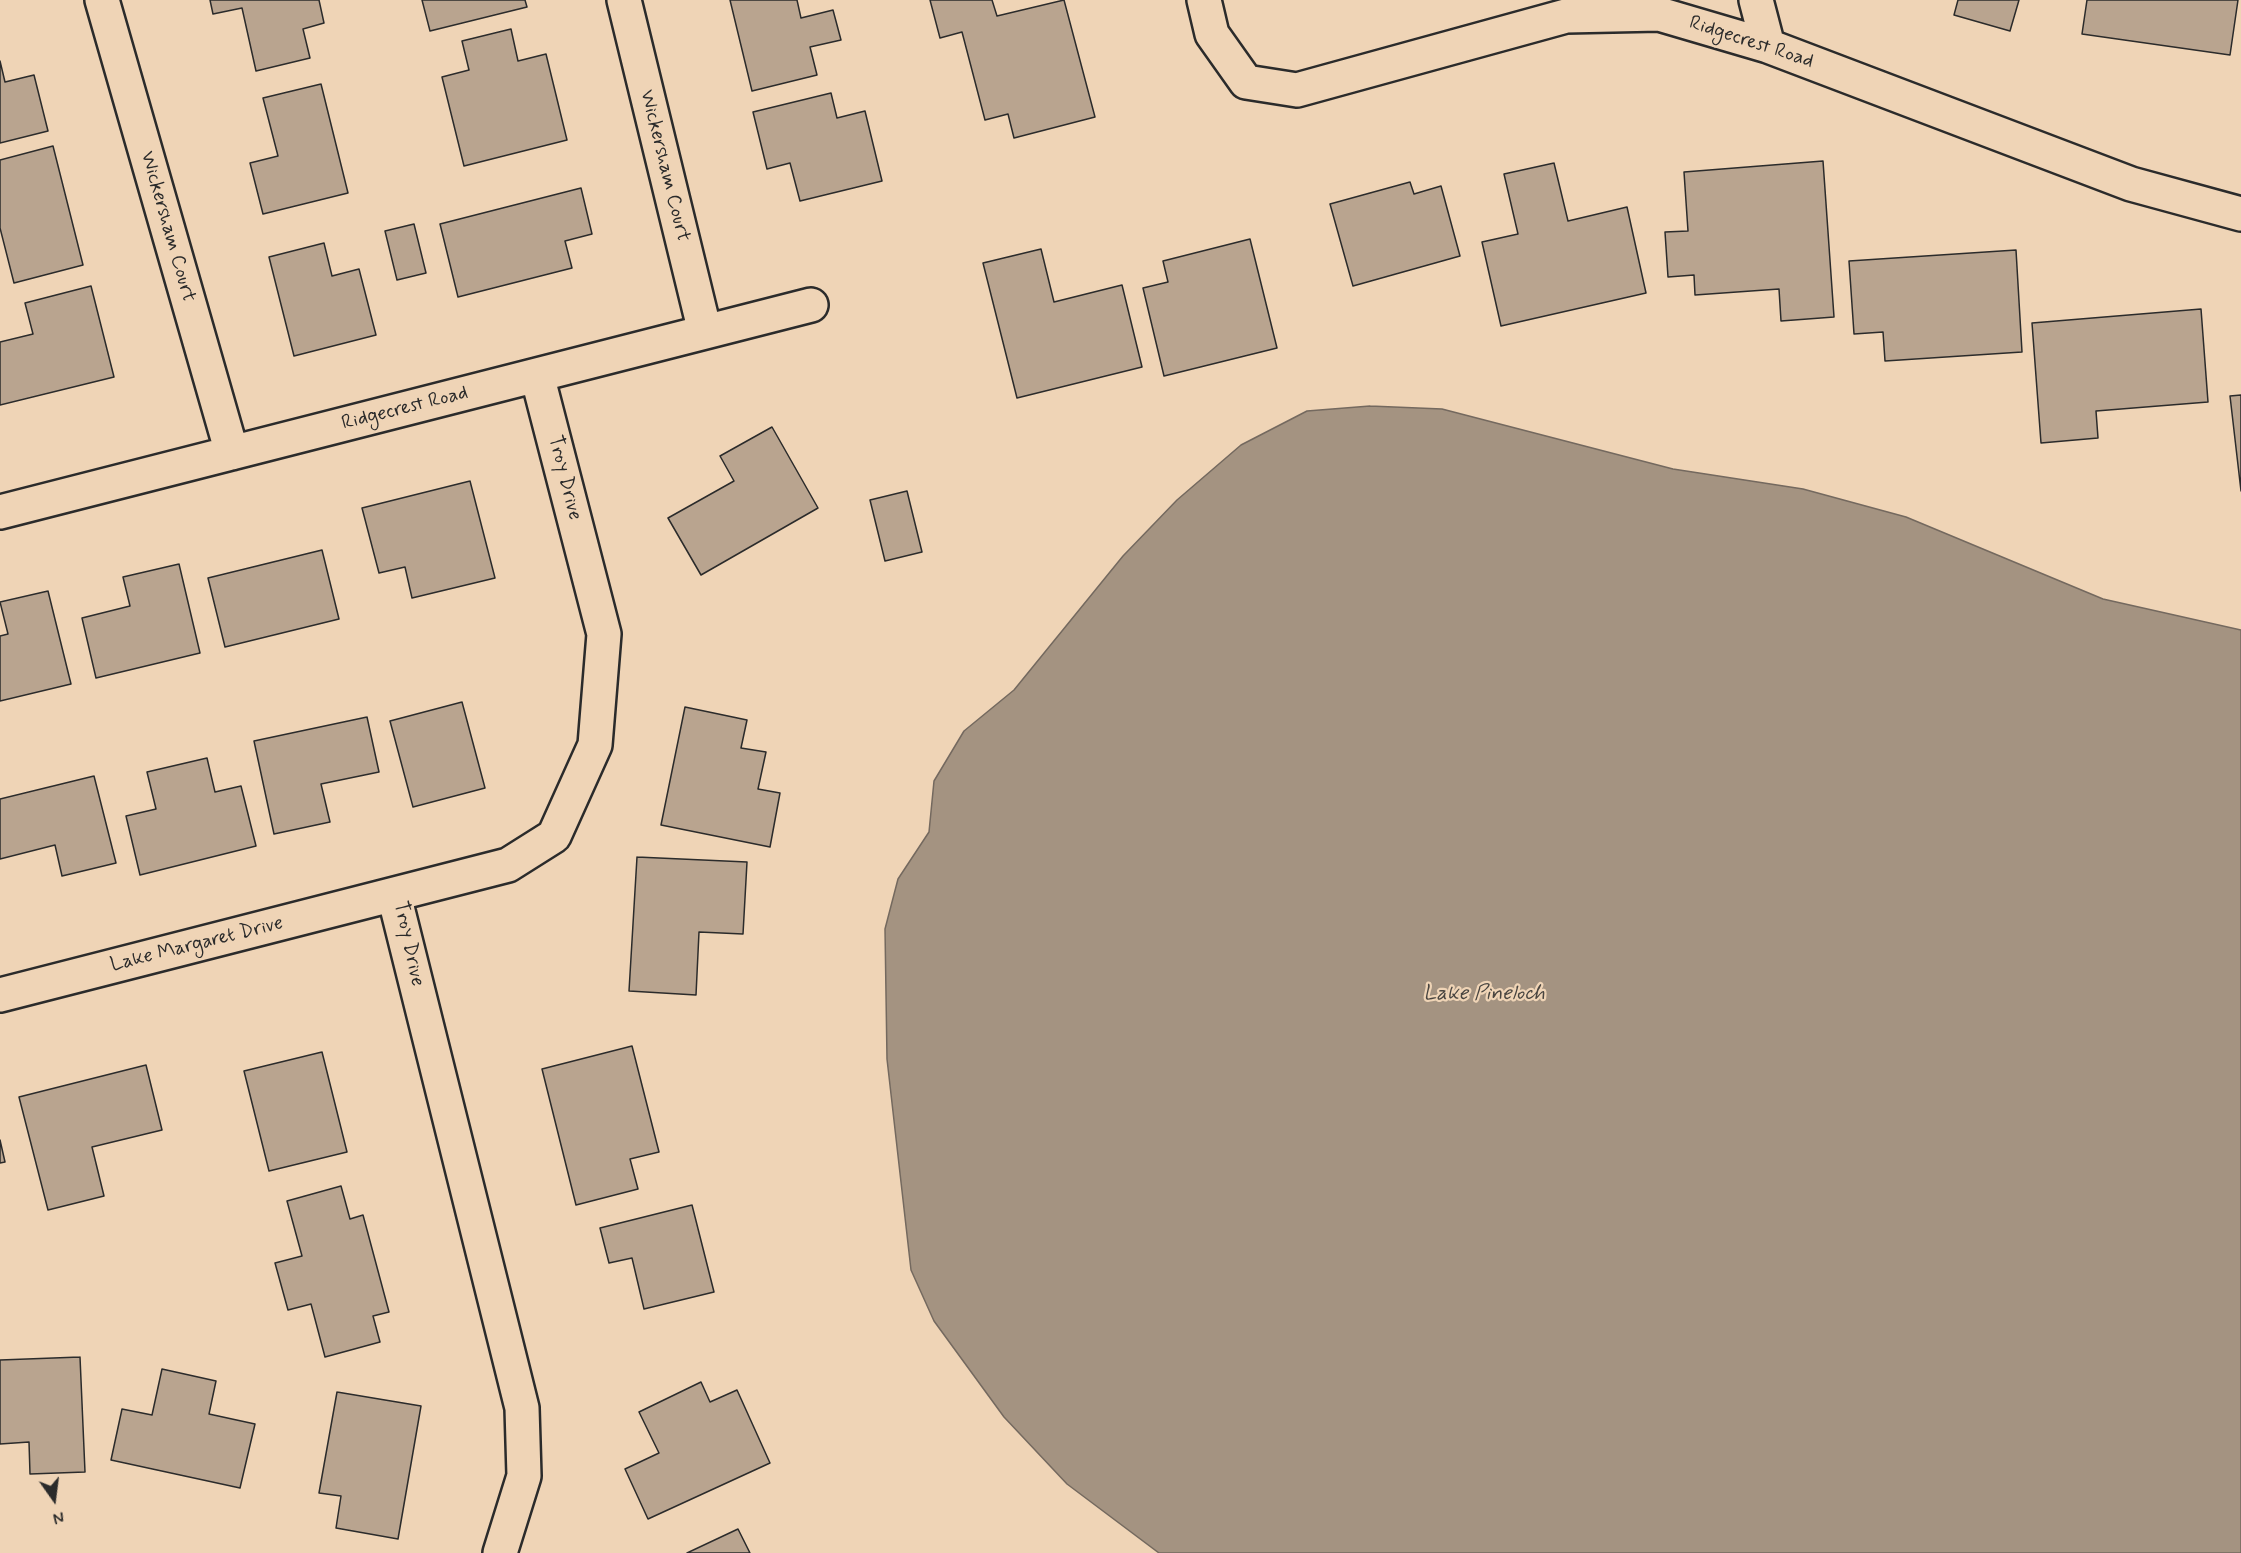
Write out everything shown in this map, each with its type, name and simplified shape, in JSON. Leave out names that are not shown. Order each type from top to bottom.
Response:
[{"type":"street","name":"Wickersham Court","points":[[102,0],[232,453]]},
{"type":"street","name":"Wickersham Court","points":[[624,0],[705,333]]},
{"type":"street","name":"Ridgecrest Road","points":[[1204,0],[1212,34],[1246,82],[1297,90],[1566,16],[1659,14],[1768,46],[2131,184],[2241,214]]},
{"type":"street","points":[[1756,0],[1768,46]]},
{"type":"street","name":"Ridgecrest Road","points":[[0,512],[811,305]]},
{"type":"street","name":"Troy Drive","points":[[500,1553],[524,1476],[522,1408],[394,895],[508,865],[554,836],[595,745],[604,634],[537,375]]},
{"type":"street","name":"Lake Margaret Drive","points":[[0,995],[394,895]]},
{"type":"water","name":"Lake Pineloch","points":[[1370,406],[1442,409],[1673,469],[1803,489],[1906,517],[2103,599],[2241,630],[2241,1553],[1159,1553],[1067,1484],[1004,1417],[934,1321],[911,1270],[887,1059],[885,929],[898,879],[929,832],[934,781],[964,731],[1014,690],[1123,556],[1177,500],[1241,445],[1307,411]]},
{"type":"building","points":[[210,0],[319,0],[324,23],[303,29],[310,58],[256,71],[242,8],[213,14]]},
{"type":"building","points":[[422,0],[525,0],[527,7],[430,31]]},
{"type":"building","points":[[730,0],[797,0],[801,18],[833,10],[841,40],[810,47],[817,75],[752,91]]},
{"type":"building","points":[[930,0],[992,0],[997,16],[1064,0],[1095,117],[1014,138],[1008,114],[985,120],[962,32],[940,38]]},
{"type":"building","points":[[1958,0],[2019,0],[2010,31],[1954,15]]},
{"type":"building","points":[[2087,0],[2238,0],[2230,55],[2082,34]]},
{"type":"building","points":[[511,29],[518,61],[546,54],[567,140],[464,166],[442,77],[469,70],[462,41]]},
{"type":"building","points":[[0,61],[5,82],[34,75],[48,131],[0,143]]},
{"type":"building","points":[[321,84],[348,193],[263,214],[250,163],[278,156],[263,98]]},
{"type":"building","points":[[831,93],[837,118],[865,111],[882,181],[800,201],[790,163],[767,169],[753,112]]},
{"type":"building","points":[[53,146],[83,265],[14,283],[0,228],[0,160]]},
{"type":"building","points":[[1823,161],[1834,317],[1781,321],[1779,289],[1695,295],[1694,275],[1668,277],[1665,232],[1688,231],[1684,172]]},
{"type":"building","points":[[1554,163],[1568,221],[1627,207],[1646,293],[1501,326],[1482,242],[1518,234],[1504,174]]},
{"type":"building","points":[[1410,182],[1414,194],[1441,186],[1460,256],[1353,286],[1330,204]]},
{"type":"building","points":[[581,188],[592,234],[565,241],[572,268],[458,297],[440,224]]},
{"type":"building","points":[[414,224],[426,273],[397,280],[385,231]]},
{"type":"building","points":[[1250,239],[1277,348],[1164,376],[1143,288],[1168,282],[1163,261]]},
{"type":"building","points":[[324,243],[332,276],[359,269],[376,335],[294,356],[269,257]]},
{"type":"building","points":[[1041,249],[1054,302],[1122,285],[1142,367],[1017,398],[983,263]]},
{"type":"building","points":[[2016,250],[2022,352],[1885,361],[1883,332],[1854,334],[1849,261]]},
{"type":"building","points":[[91,286],[114,377],[0,405],[0,342],[33,334],[25,303]]},
{"type":"building","points":[[2201,309],[2208,402],[2096,411],[2098,438],[2041,443],[2032,323]]},
{"type":"building","points":[[2241,395],[2241,491],[2230,396]]},
{"type":"building","points":[[772,427],[818,508],[701,575],[668,518],[734,481],[720,456]]},
{"type":"building","points":[[470,481],[495,578],[412,598],[405,567],[379,573],[362,508]]},
{"type":"building","points":[[907,491],[922,552],[885,561],[870,500]]},
{"type":"building","points":[[322,550],[339,619],[225,647],[208,578]]},
{"type":"building","points":[[179,564],[200,653],[96,678],[82,618],[130,606],[123,577]]},
{"type":"building","points":[[48,591],[71,684],[0,701],[0,636],[8,634],[0,602]]},
{"type":"building","points":[[462,702],[485,788],[413,807],[390,721]]},
{"type":"building","points":[[685,707],[747,720],[741,748],[766,752],[758,789],[780,793],[770,847],[661,825]]},
{"type":"building","points":[[367,717],[379,772],[321,784],[330,822],[274,834],[254,741]]},
{"type":"building","points":[[207,758],[215,792],[241,786],[256,846],[140,875],[126,816],[156,809],[147,772]]},
{"type":"building","points":[[94,776],[116,863],[62,876],[55,845],[0,859],[0,799]]},
{"type":"building","points":[[637,857],[747,862],[743,934],[699,932],[696,995],[629,991]]},
{"type":"building","points":[[632,1046],[659,1152],[630,1159],[638,1189],[576,1205],[542,1069]]},
{"type":"building","points":[[322,1052],[347,1152],[269,1171],[244,1071]]},
{"type":"building","points":[[146,1065],[162,1130],[92,1147],[104,1196],[48,1210],[19,1097]]},
{"type":"building","points":[[0,1140],[5,1162],[0,1163]]},
{"type":"building","points":[[341,1186],[350,1219],[363,1215],[389,1312],[373,1316],[380,1342],[325,1357],[311,1304],[288,1310],[275,1263],[302,1256],[287,1201]]},
{"type":"building","points":[[692,1205],[714,1292],[644,1309],[632,1258],[609,1263],[600,1228]]},
{"type":"building","points":[[80,1357],[85,1472],[30,1474],[29,1442],[0,1444],[0,1360]]},
{"type":"building","points":[[162,1369],[216,1381],[209,1414],[255,1424],[240,1488],[111,1460],[122,1409],[152,1415]]},
{"type":"building","points":[[701,1382],[710,1402],[737,1390],[770,1463],[648,1519],[625,1469],[659,1453],[639,1412]]},
{"type":"building","points":[[337,1392],[421,1406],[398,1539],[336,1528],[341,1496],[319,1493]]},
{"type":"building","points":[[738,1529],[750,1553],[687,1553]]}]
